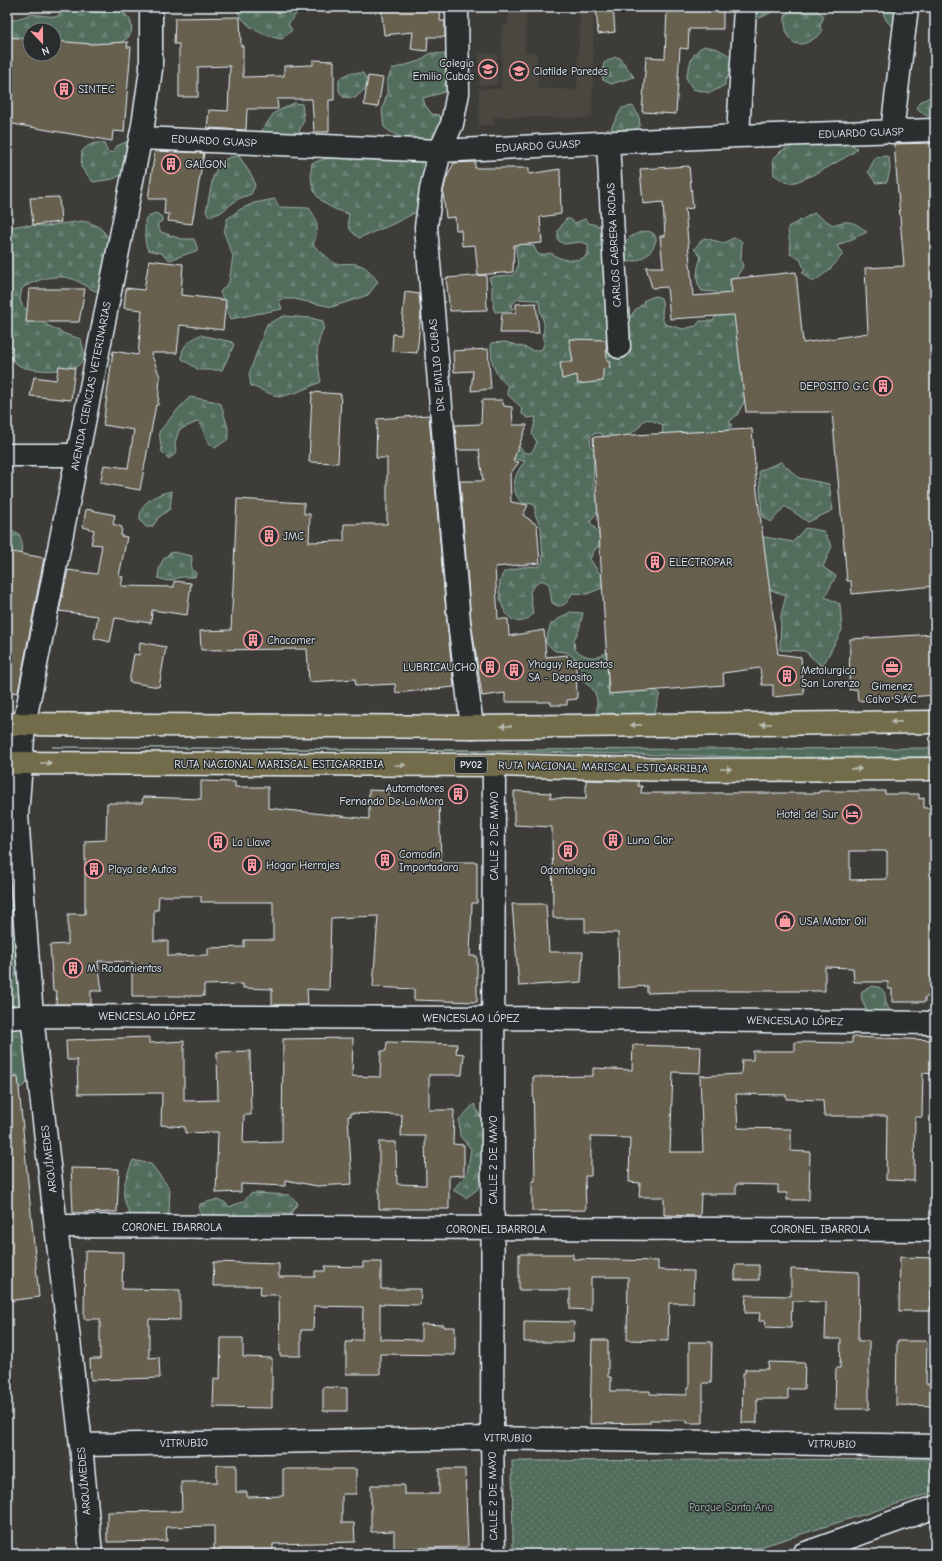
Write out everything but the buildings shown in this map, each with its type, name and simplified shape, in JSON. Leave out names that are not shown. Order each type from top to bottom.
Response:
[{"type":"highway","points":[[15,725],[472,727],[935,722]]},
{"type":"highway","name":"RUTA NACIONAL MARISCAL ESTIGARRIBIA","points":[[13,763],[494,765],[675,770],[935,769]]},
{"type":"street","name":"AVENIDA CIENCIAS VETERINARIAS","points":[[13,763],[15,725],[77,455],[140,138],[151,69],[151,7]]},
{"type":"street","name":"DR. EMILIO CUBAS","points":[[457,7],[458,93],[452,124],[440,151],[431,190],[426,227],[459,622],[472,727]]},
{"type":"street","points":[[738,136],[745,7]]},
{"type":"street","points":[[892,132],[907,7]]},
{"type":"street","name":"EDUARDO GUASP","points":[[140,138],[440,151],[738,136],[935,130]]},
{"type":"street","name":"CARLOS CABRERA RODAS","points":[[608,142],[619,347]]},
{"type":"street","points":[[7,456],[77,455]]},
{"type":"street","name":"ARQUÍMEDES","points":[[13,763],[32,1016],[57,1226],[81,1445],[91,1554]]},
{"type":"street","name":"CALLE 2 DE MAYO","points":[[494,765],[492,1229],[492,1438],[494,1554]]},
{"type":"street","name":"WENCESLAO LÓPEZ","points":[[7,1018],[32,1016],[493,1018],[935,1023]]},
{"type":"street","name":"CORONEL IBARROLA","points":[[57,1226],[935,1230]]},
{"type":"street","name":"VITRUBIO","points":[[81,1445],[492,1438],[935,1446]]},
{"type":"street","points":[[803,1554],[935,1507]]},
{"type":"shaded area","name":"Clotilde Paredes","points":[[509,7],[527,7],[525,52],[537,53],[537,88],[577,90],[580,10],[553,9],[553,7],[594,7],[592,118],[494,117],[494,125],[479,125],[479,89],[501,89],[502,26],[508,25]]},
{"type":"shaded area","name":"Colegio Emilio Cubas","points":[[479,53],[497,54],[497,85],[479,85]]},
{"type":"green space","points":[[67,7],[79,7],[92,12],[121,12],[130,19],[132,31],[125,40],[118,43],[90,47],[87,43],[83,45],[70,45],[62,42],[62,22],[22,22],[22,40],[7,41],[7,22],[32,14],[56,17]]},
{"type":"green space","points":[[242,7],[302,7],[288,24],[292,30],[282,39],[268,36],[249,26],[236,9]]},
{"type":"green space","points":[[728,7],[773,7],[772,12],[760,18],[739,8],[728,11]]},
{"type":"green space","points":[[793,7],[812,7],[824,16],[820,26],[822,32],[807,43],[795,43],[790,40],[787,34],[785,16]]},
{"type":"green space","points":[[883,7],[910,7],[894,28],[886,19]]},
{"type":"green space","points":[[705,46],[718,49],[730,56],[732,63],[729,75],[725,81],[725,85],[710,93],[693,89],[686,78],[694,55],[700,48]]},
{"type":"green space","points":[[430,53],[444,54],[457,83],[445,92],[423,98],[425,105],[432,114],[439,115],[444,125],[443,132],[435,139],[430,141],[412,141],[393,134],[384,127],[382,111],[387,93],[387,81],[392,69],[420,61]]},
{"type":"green space","points":[[615,57],[620,58],[634,77],[611,84],[603,80],[602,74],[604,63]]},
{"type":"green space","points":[[349,73],[363,73],[368,82],[365,89],[355,98],[343,97],[339,91],[339,79]]},
{"type":"green space","points":[[930,97],[935,98],[935,116],[927,116],[917,108],[920,102]]},
{"type":"green space","points":[[294,103],[302,104],[304,120],[298,134],[256,139],[274,113]]},
{"type":"green space","points":[[633,106],[639,117],[640,126],[634,131],[623,129],[616,132],[611,128],[622,108]]},
{"type":"green space","points":[[809,140],[844,141],[857,148],[854,152],[832,165],[796,182],[788,183],[774,175],[773,159],[781,151]]},
{"type":"green space","points":[[128,141],[130,149],[123,174],[113,179],[93,182],[81,167],[82,151],[94,143],[104,143],[107,151],[113,153],[117,146]]},
{"type":"green space","points":[[369,151],[432,155],[432,204],[391,225],[359,238],[353,233],[348,225],[349,214],[339,211],[324,203],[314,191],[311,174],[312,163],[328,158],[342,158]]},
{"type":"green space","points":[[239,156],[253,178],[255,186],[251,194],[238,199],[220,213],[209,217],[206,212],[213,177],[220,162],[230,157]]},
{"type":"green space","points":[[885,156],[889,157],[890,170],[887,182],[876,183],[868,172],[875,158]]},
{"type":"green space","points":[[275,199],[279,207],[309,208],[315,217],[317,225],[313,245],[335,264],[355,264],[365,267],[378,282],[368,295],[332,307],[294,299],[283,299],[279,300],[282,309],[231,319],[220,292],[229,282],[233,256],[224,233],[227,219],[239,210],[254,203]]},
{"type":"green space","points":[[156,213],[162,217],[162,221],[157,224],[161,232],[181,239],[194,239],[198,250],[170,260],[161,253],[148,250],[145,239],[145,220],[148,216]]},
{"type":"green space","points":[[814,213],[833,225],[843,222],[851,222],[867,232],[837,246],[843,254],[829,270],[812,282],[802,273],[805,271],[800,259],[790,254],[791,249],[788,227]]},
{"type":"green space","points":[[566,219],[570,219],[575,223],[585,219],[589,223],[603,227],[624,243],[632,236],[642,232],[652,232],[656,241],[648,254],[635,261],[624,262],[628,320],[635,310],[644,303],[643,301],[655,296],[661,298],[662,318],[665,324],[683,329],[696,326],[700,321],[713,321],[718,307],[718,299],[715,292],[702,291],[699,287],[697,275],[701,257],[694,249],[704,238],[724,243],[733,238],[739,239],[742,242],[741,259],[743,266],[736,278],[736,286],[745,400],[737,415],[729,422],[732,424],[729,430],[662,436],[663,425],[648,419],[643,421],[639,427],[620,443],[608,440],[600,433],[592,434],[590,437],[591,446],[594,450],[593,488],[596,492],[598,510],[590,522],[599,533],[600,546],[595,549],[590,559],[602,577],[602,588],[587,594],[572,593],[565,604],[558,606],[552,603],[549,584],[544,581],[539,581],[530,591],[533,614],[524,620],[516,621],[504,610],[501,601],[499,591],[500,581],[504,572],[522,567],[540,566],[543,562],[541,528],[535,514],[535,505],[528,503],[524,504],[519,499],[514,489],[516,477],[525,461],[510,458],[517,444],[525,453],[530,453],[534,449],[537,442],[532,434],[536,417],[528,418],[522,414],[521,407],[507,394],[508,386],[499,377],[492,362],[491,343],[505,342],[534,351],[542,349],[545,341],[542,335],[544,322],[538,300],[517,299],[511,306],[513,309],[509,311],[495,312],[493,307],[494,301],[492,299],[492,286],[489,278],[513,275],[516,272],[518,265],[516,245],[522,243],[534,246],[537,253],[540,255],[551,253],[566,260],[584,258],[588,252],[588,244],[580,242],[564,244],[558,240],[558,231]]},
{"type":"green space","points":[[81,221],[93,224],[101,229],[108,237],[113,247],[102,293],[70,278],[56,277],[42,279],[22,288],[20,299],[22,305],[43,323],[65,334],[81,339],[85,357],[79,365],[68,369],[38,370],[24,368],[12,360],[7,351],[7,228],[22,225],[46,226]]},
{"type":"green space","points":[[284,316],[311,318],[323,321],[324,327],[317,354],[321,382],[295,393],[279,397],[251,386],[249,374],[267,324]]},
{"type":"green space","points":[[200,335],[232,342],[234,345],[222,370],[199,370],[182,359],[184,347]]},
{"type":"green space","points":[[190,397],[221,404],[228,428],[228,439],[215,448],[208,442],[199,421],[179,430],[175,443],[176,453],[169,459],[162,452],[159,432]]},
{"type":"green space","points":[[781,462],[799,478],[829,484],[833,510],[808,522],[785,506],[771,522],[762,516],[759,471]]},
{"type":"green space","points":[[172,491],[170,509],[159,517],[152,527],[146,527],[140,520],[142,508],[150,500],[160,494]]},
{"type":"green space","points":[[7,528],[19,534],[22,542],[21,555],[7,567]]},
{"type":"green space","points":[[805,528],[823,531],[832,546],[823,567],[836,576],[825,597],[840,604],[842,630],[822,667],[805,651],[780,650],[781,615],[786,596],[769,589],[748,534],[793,542]]},
{"type":"green space","points":[[174,552],[192,556],[191,569],[196,573],[195,577],[181,577],[168,581],[158,578],[159,570],[164,558],[170,553]]},
{"type":"green space","points":[[570,612],[583,613],[579,630],[574,640],[575,650],[590,657],[598,657],[606,653],[608,677],[607,689],[652,686],[655,691],[660,693],[653,720],[596,722],[597,703],[595,693],[581,681],[580,661],[566,652],[555,651],[545,642],[551,624]]},
{"type":"green space","points":[[52,747],[491,750],[935,748],[935,757],[789,758],[491,751]]},
{"type":"green space","points":[[7,837],[9,851],[8,879],[14,898],[33,1079],[7,1097]]},
{"type":"green space","points":[[873,986],[878,987],[883,991],[888,1008],[895,1017],[896,1031],[890,1035],[870,1032],[868,1014],[863,1002],[862,991]]},
{"type":"green space","points":[[474,1104],[485,1126],[484,1166],[478,1189],[466,1198],[453,1190],[467,1173],[471,1149],[460,1136],[459,1120]]},
{"type":"green space","points":[[133,1160],[151,1164],[170,1189],[169,1214],[150,1225],[134,1222],[124,1198],[126,1178]]},
{"type":"green space","points":[[250,1194],[289,1195],[298,1203],[291,1213],[257,1213],[249,1219],[207,1222],[199,1211],[200,1204],[220,1200],[229,1207],[244,1201]]},
{"type":"green space","name":"Parque Santa Ana","points":[[935,1459],[935,1492],[738,1554],[513,1554],[512,1461]]},
{"type":"place","name":"Colegio Emilio Cubas","points":[[488,69]]},
{"type":"place","name":"Clotilde Paredes","points":[[519,71]]},
{"type":"place","name":"SINTEC","points":[[64,89]]},
{"type":"place","name":"GALGON","points":[[171,164]]},
{"type":"place","name":"DEPOSITO G.C","points":[[883,386]]},
{"type":"place","name":"JMC","points":[[269,536]]},
{"type":"place","name":"ELECTROPAR","points":[[655,562]]},
{"type":"place","name":"Chacomer","points":[[253,640]]},
{"type":"place","name":"LUBRICAUCHO","points":[[490,667]]},
{"type":"place","name":"Gimenez Calvo S.A.C.","points":[[892,667]]},
{"type":"place","name":"Yhaguy Repuestos SA - Deposito","points":[[514,670]]},
{"type":"place","name":"Metalurgica San Lorenzo","points":[[787,676]]},
{"type":"place","name":"Automotores Fernando De La Mora","points":[[458,794]]},
{"type":"place","name":"Hotel del Sur","points":[[852,814]]},
{"type":"place","name":"Luna Clor","points":[[613,840]]},
{"type":"place","name":"La Llave","points":[[218,842]]},
{"type":"place","name":"Odontología","points":[[568,851]]},
{"type":"place","name":"Comodín Importadora","points":[[385,860]]},
{"type":"place","name":"Hogar Herrajes","points":[[252,865]]},
{"type":"place","name":"Playa de Autos","points":[[94,869]]},
{"type":"place","name":"USA Motor Oil","points":[[785,921]]},
{"type":"place","name":"M. Rodamientos","points":[[73,968]]}]
